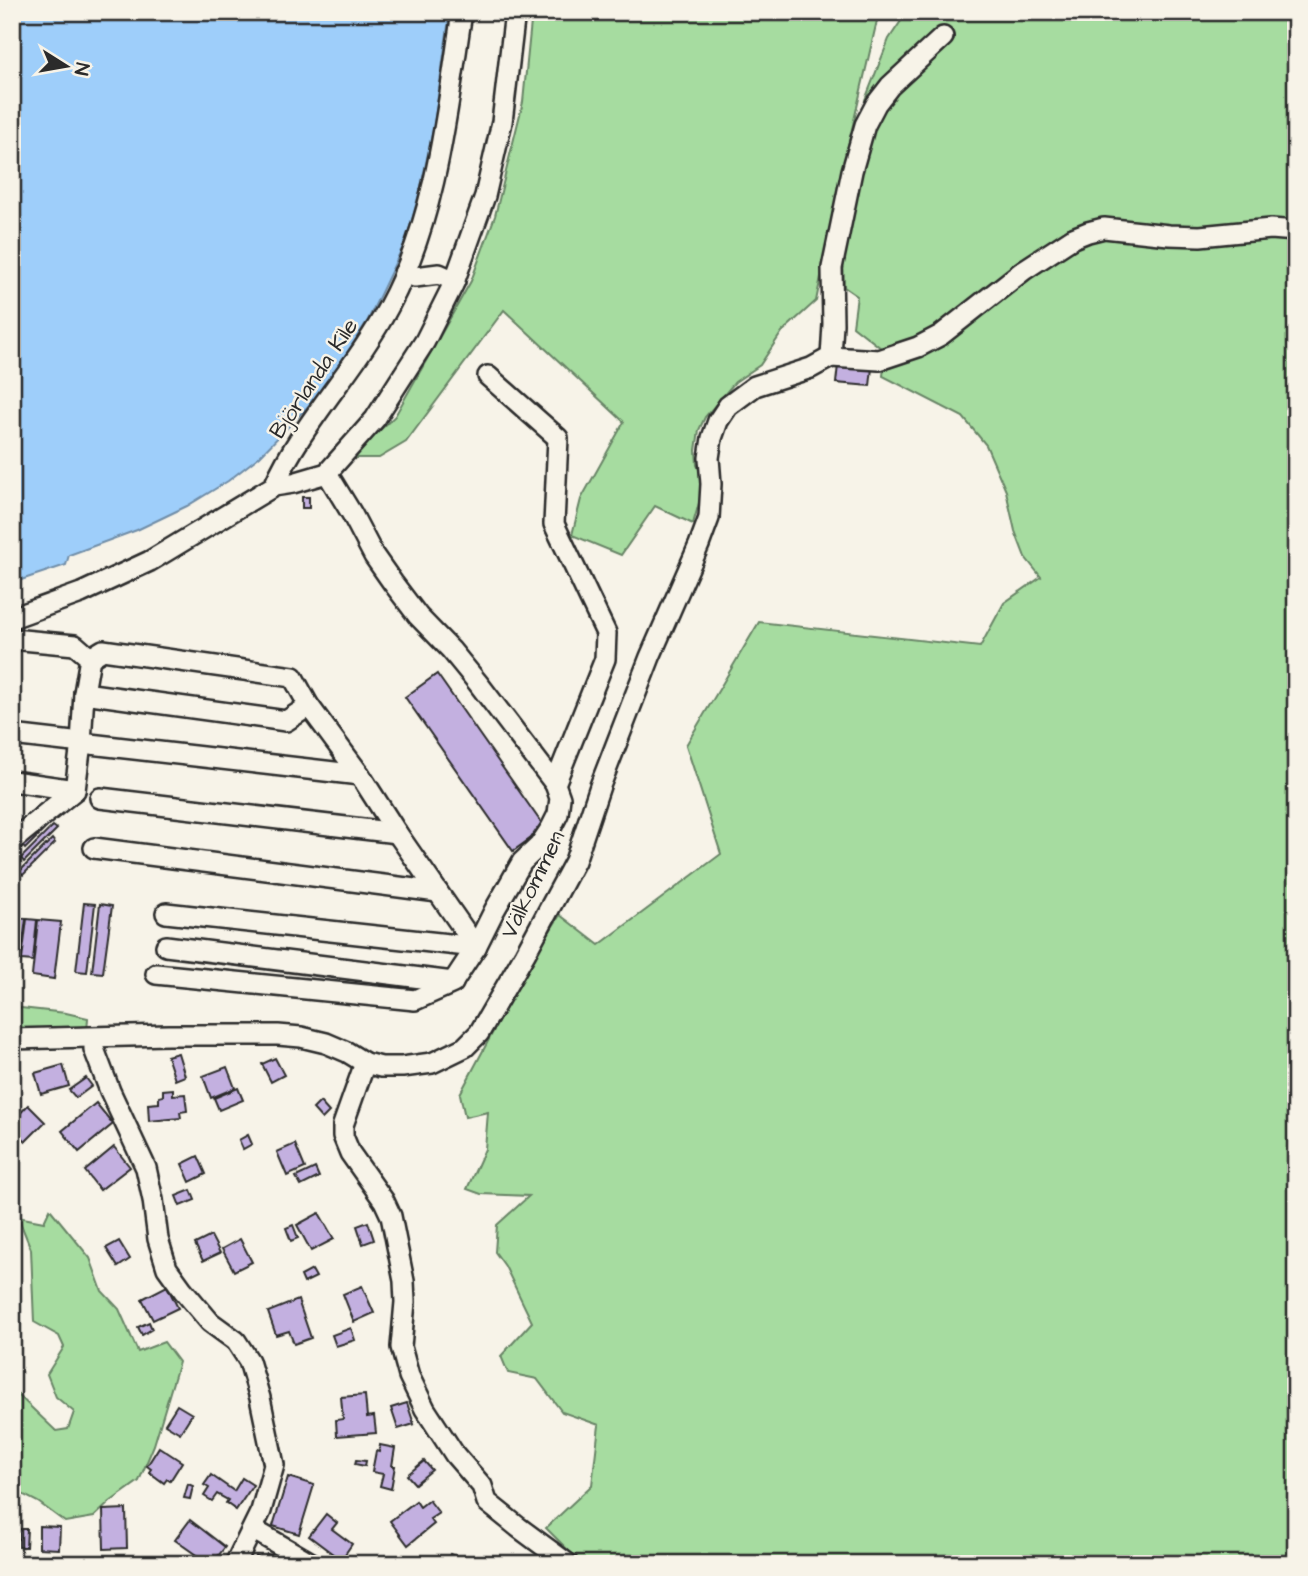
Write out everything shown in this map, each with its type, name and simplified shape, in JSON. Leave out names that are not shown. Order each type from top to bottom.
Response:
[{"type":"street","name":"Björlanda Kile","points":[[274,486],[295,447],[364,351],[390,305],[404,273],[431,192],[462,12]]},
{"type":"street","points":[[12,618],[81,593],[150,561],[274,486],[327,474],[375,419],[425,341],[455,281],[472,235],[488,184],[502,122],[515,12]]},
{"type":"street","points":[[943,37],[890,86],[865,125],[852,171],[832,268],[831,357],[879,360],[928,342],[941,335],[1024,270],[1073,238],[1088,232],[1104,228],[1200,236],[1271,229],[1296,231]]},
{"type":"street","points":[[404,273],[415,277],[439,274],[455,281]]},
{"type":"street","name":"Välkommen","points":[[12,1039],[278,1035],[301,1037],[326,1044],[365,1063],[381,1067],[432,1063],[465,1047],[479,1033],[575,861],[600,786],[650,657],[709,517],[709,458],[718,421],[728,406],[755,386],[811,368],[831,357]]},
{"type":"street","points":[[488,376],[558,438],[554,524],[606,633],[605,659],[555,784]]},
{"type":"street","points":[[156,974],[415,1000],[453,982],[476,947],[522,862],[539,846],[558,814],[560,798],[555,784],[478,682],[418,616],[393,583],[374,556],[352,513],[327,474]]},
{"type":"street","points":[[12,639],[75,645],[90,658]]},
{"type":"street","points":[[12,841],[75,790],[90,658],[103,650],[293,677],[309,706],[360,775],[476,947]]},
{"type":"street","points":[[84,693],[286,721],[309,706]]},
{"type":"street","points":[[12,735],[360,775]]},
{"type":"street","points":[[12,781],[75,790]]},
{"type":"street","points":[[100,798],[397,833]]},
{"type":"street","points":[[94,848],[438,892]]},
{"type":"street","points":[[166,913],[476,947]]},
{"type":"street","points":[[166,946],[453,982]]},
{"type":"street","points":[[94,1038],[94,1049],[110,1091],[146,1168],[158,1239],[167,1268],[210,1322],[236,1341],[249,1361],[260,1398],[274,1465],[254,1530],[236,1564]]},
{"type":"street","points":[[365,1063],[343,1125],[343,1136],[350,1153],[384,1201],[391,1216],[404,1281],[401,1347],[409,1376],[425,1409],[455,1455],[482,1486],[487,1502],[568,1564]]},
{"type":"street","points":[[254,1530],[313,1564]]},
{"type":"green space","points":[[532,12],[879,12],[816,301],[782,332],[760,365],[735,382],[705,417],[699,430],[696,450],[697,465],[701,473],[701,496],[693,524],[655,506],[621,555],[572,535],[581,499],[624,422],[504,310],[406,442],[379,458],[351,458],[395,416],[471,281],[495,216],[523,102]]},
{"type":"green space","points":[[907,12],[1296,12],[1296,1564],[582,1564],[546,1528],[592,1485],[599,1425],[562,1412],[537,1379],[508,1373],[501,1356],[532,1322],[505,1266],[495,1252],[497,1225],[529,1196],[481,1194],[467,1189],[485,1149],[488,1112],[465,1117],[460,1094],[529,964],[560,915],[599,945],[721,854],[686,745],[759,622],[980,647],[1004,603],[1041,577],[1025,557],[1015,531],[1006,491],[986,445],[963,417],[883,376],[886,352],[853,326],[857,296],[844,287],[843,257],[851,210],[873,120],[865,100],[889,39]]},
{"type":"green space","points":[[12,1007],[88,1018],[87,1032],[12,1032]]},
{"type":"green space","points":[[50,1209],[90,1258],[102,1291],[119,1309],[138,1352],[164,1342],[179,1362],[154,1445],[139,1481],[94,1517],[65,1522],[38,1502],[12,1489],[12,1391],[56,1431],[68,1429],[74,1412],[56,1397],[47,1374],[64,1347],[59,1336],[34,1322],[31,1249],[18,1217],[44,1222]]},
{"type":"water","points":[[12,12],[450,12],[434,125],[407,238],[368,320],[321,393],[260,456],[228,481],[187,506],[137,530],[69,555],[66,565],[12,583]]},
{"type":"building","points":[[838,365],[872,368],[870,386],[836,383]]},
{"type":"building","points":[[302,497],[309,497],[309,508],[302,508]]},
{"type":"building","points":[[437,674],[545,828],[513,851],[405,697]]},
{"type":"building","points":[[58,816],[25,849],[22,845]]},
{"type":"building","points":[[53,826],[57,829],[24,862],[21,858]]},
{"type":"building","points":[[52,839],[55,843],[23,875],[19,872]]},
{"type":"building","points":[[84,903],[95,904],[87,972],[76,971]]},
{"type":"building","points":[[100,904],[112,906],[103,973],[92,972]]},
{"type":"building","points":[[12,917],[26,919],[20,966],[12,965]]},
{"type":"building","points":[[27,919],[37,920],[33,961],[22,960]]},
{"type":"building","points":[[38,920],[61,922],[54,979],[32,976]]},
{"type":"building","points":[[178,1053],[185,1076],[175,1080],[167,1056]]},
{"type":"building","points":[[275,1058],[284,1075],[271,1082],[262,1064]]},
{"type":"building","points":[[63,1065],[69,1086],[41,1094],[35,1073]]},
{"type":"building","points":[[227,1067],[235,1088],[211,1098],[203,1076]]},
{"type":"building","points":[[86,1078],[92,1086],[76,1098],[69,1090]]},
{"type":"building","points":[[238,1088],[243,1100],[219,1110],[214,1098]]},
{"type":"building","points":[[173,1089],[173,1095],[185,1094],[187,1111],[180,1112],[181,1118],[149,1121],[148,1104],[159,1103],[163,1090]]},
{"type":"building","points":[[320,1102],[329,1112],[322,1119],[313,1109]]},
{"type":"building","points":[[96,1103],[113,1124],[79,1152],[62,1131]]},
{"type":"building","points":[[28,1105],[45,1122],[26,1141],[12,1128],[12,1122]]},
{"type":"building","points":[[248,1135],[252,1144],[243,1149],[239,1140]]},
{"type":"building","points":[[295,1144],[305,1168],[287,1176],[277,1152]]},
{"type":"building","points":[[114,1147],[130,1167],[100,1190],[85,1171]]},
{"type":"building","points":[[198,1156],[206,1174],[190,1182],[182,1164]]},
{"type":"building","points":[[315,1168],[319,1177],[301,1186],[296,1177]]},
{"type":"building","points":[[191,1190],[195,1200],[180,1206],[176,1196]]},
{"type":"building","points":[[319,1213],[334,1239],[311,1251],[297,1225]]},
{"type":"building","points":[[368,1222],[374,1240],[363,1244],[357,1226]]},
{"type":"building","points":[[293,1225],[298,1238],[291,1241],[286,1228]]},
{"type":"building","points":[[211,1236],[220,1253],[203,1261],[195,1244]]},
{"type":"building","points":[[240,1239],[252,1262],[234,1271],[222,1249]]},
{"type":"building","points":[[119,1241],[130,1259],[118,1267],[106,1248]]},
{"type":"building","points":[[312,1270],[316,1277],[304,1283],[301,1276]]},
{"type":"building","points":[[167,1286],[178,1308],[153,1320],[142,1299]]},
{"type":"building","points":[[362,1286],[374,1313],[354,1322],[343,1294]]},
{"type":"building","points":[[298,1300],[311,1338],[294,1344],[289,1331],[276,1335],[268,1312]]},
{"type":"building","points":[[149,1322],[152,1329],[142,1335],[138,1327]]},
{"type":"building","points":[[351,1328],[355,1340],[336,1346],[332,1335]]},
{"type":"building","points":[[365,1395],[367,1417],[374,1416],[376,1433],[337,1436],[336,1420],[343,1419],[341,1397]]},
{"type":"building","points":[[407,1403],[414,1424],[398,1429],[391,1408]]},
{"type":"building","points":[[177,1405],[192,1414],[180,1433],[165,1424]]},
{"type":"building","points":[[380,1445],[395,1448],[391,1489],[380,1486],[383,1474],[372,1472],[376,1451],[379,1452]]},
{"type":"building","points":[[159,1447],[182,1462],[170,1481],[167,1479],[164,1483],[149,1472],[151,1469],[147,1466]]},
{"type":"building","points":[[356,1460],[366,1461],[365,1466],[355,1464]]},
{"type":"building","points":[[424,1461],[432,1470],[415,1484],[407,1475]]},
{"type":"building","points":[[211,1475],[234,1491],[242,1478],[253,1485],[236,1510],[226,1503],[228,1500],[217,1494],[212,1501],[204,1496],[209,1488],[204,1485]]},
{"type":"building","points":[[288,1477],[314,1485],[299,1534],[273,1526]]},
{"type":"building","points":[[188,1484],[193,1486],[190,1499],[184,1498]]},
{"type":"building","points":[[429,1500],[439,1513],[430,1519],[434,1524],[408,1545],[390,1521],[416,1501],[420,1507]]},
{"type":"building","points":[[126,1509],[127,1548],[104,1549],[103,1510]]},
{"type":"building","points":[[326,1514],[337,1523],[332,1529],[352,1544],[341,1560],[309,1536]]},
{"type":"building","points":[[190,1520],[225,1547],[212,1564],[175,1540]]},
{"type":"building","points":[[39,1526],[60,1527],[59,1549],[39,1548]]},
{"type":"building","points":[[19,1529],[27,1529],[26,1547],[19,1547]]},
{"type":"building","points":[[267,1554],[279,1557],[277,1562],[284,1564],[254,1564],[256,1556],[266,1559]]},
{"type":"building","points":[[450,1554],[460,1558],[458,1564],[446,1564]]},
{"type":"building","points":[[143,1555],[146,1559],[138,1564],[135,1559]]},
{"type":"building","points":[[91,1559],[104,1559],[104,1564],[91,1564]]}]
